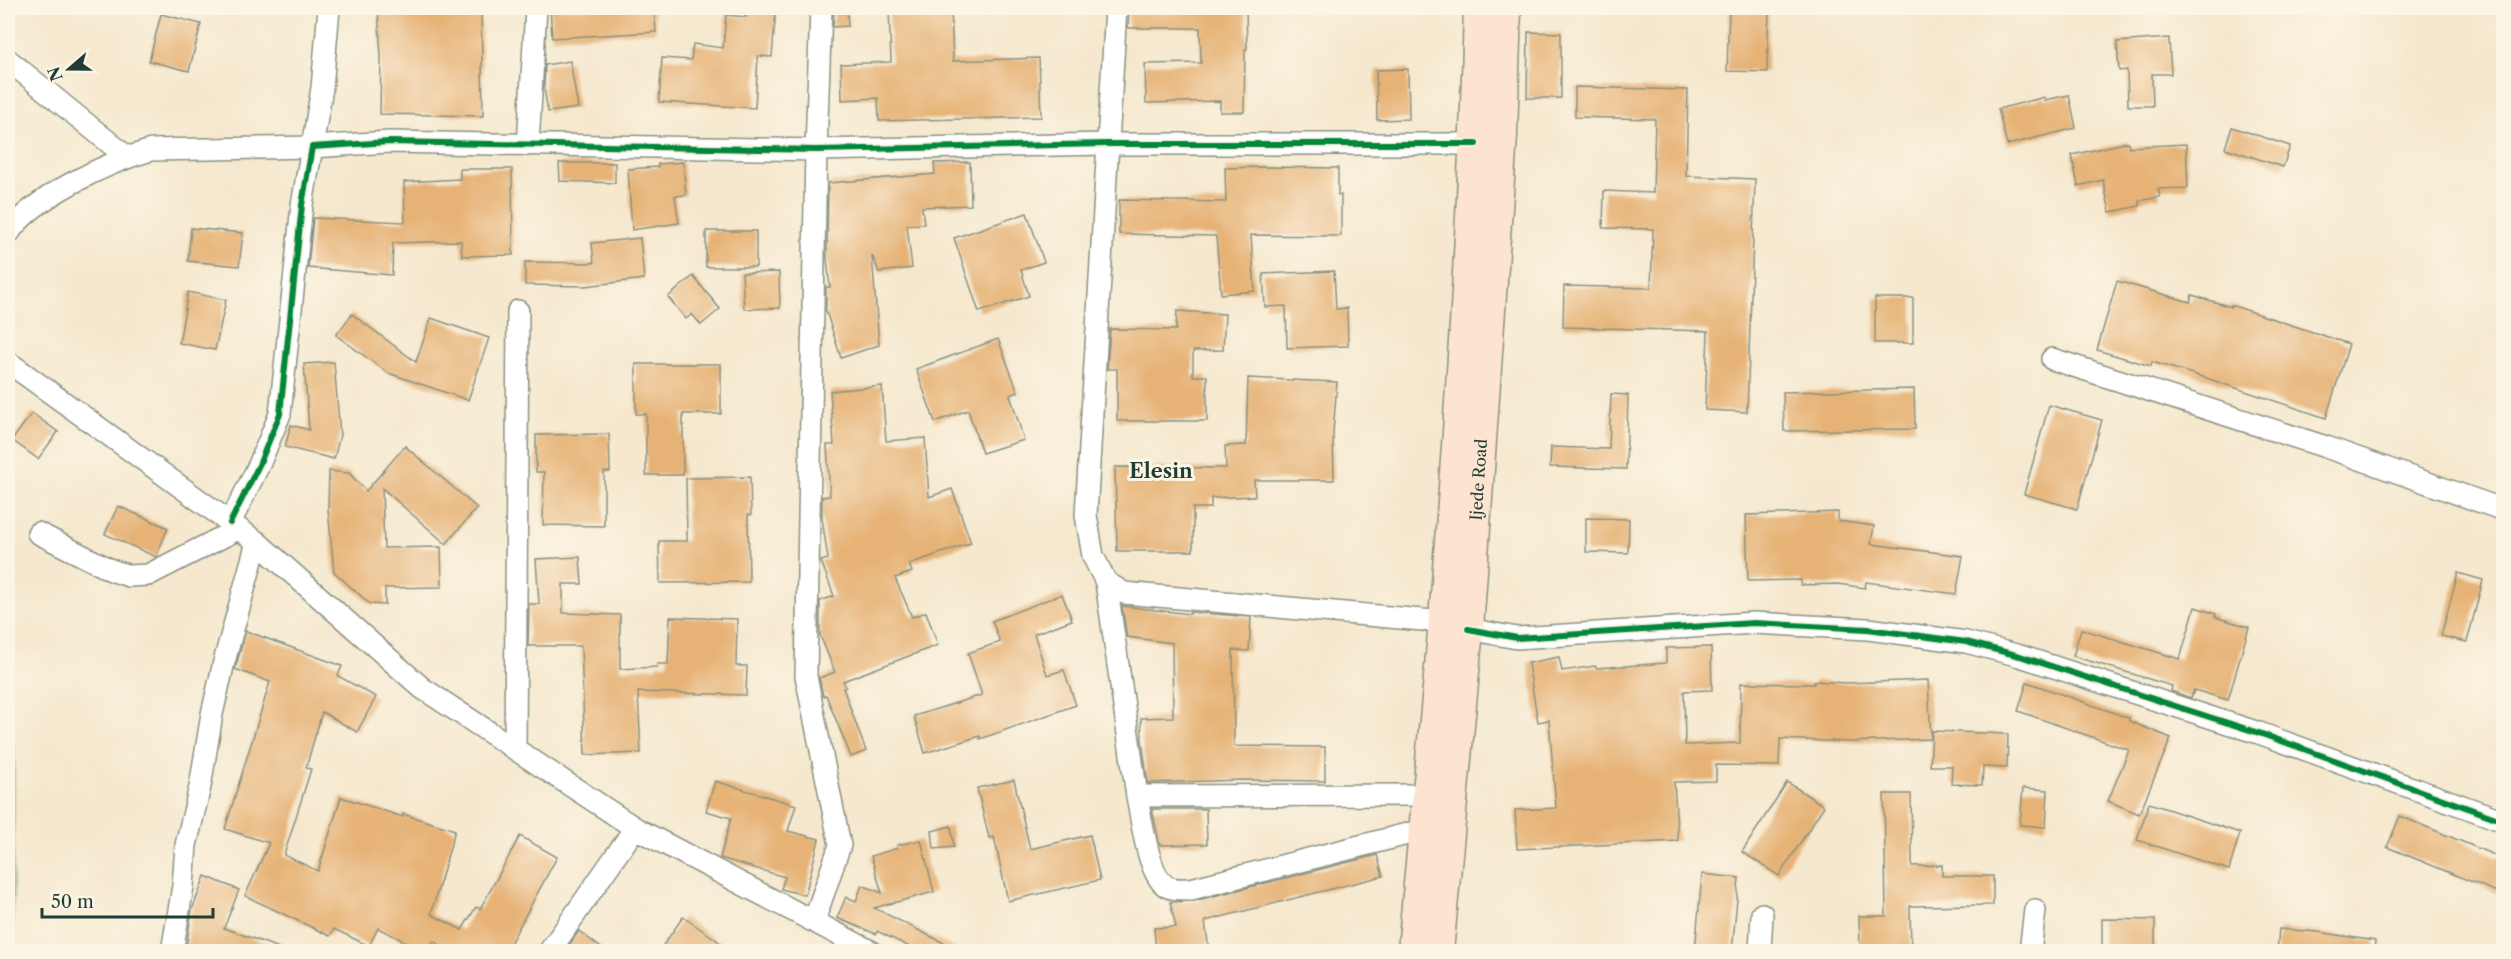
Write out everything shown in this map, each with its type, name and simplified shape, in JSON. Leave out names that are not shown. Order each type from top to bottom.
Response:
[{"type":"main road","name":"Ijede Road","points":[[1438,951],[1456,625],[1476,144],[1479,8]]},
{"type":"main road","name":"Ijede Road","points":[[1413,951],[1423,830],[1456,625],[1502,136],[1506,8]]},
{"type":"street","points":[[38,533],[111,570],[129,576],[148,575],[234,526],[280,414],[302,205],[322,88],[329,8]]},
{"type":"street","points":[[528,145],[536,8]]},
{"type":"street","points":[[813,921],[840,845],[806,676],[816,150],[821,8]]},
{"type":"street","points":[[1116,8],[1086,515],[1093,556],[1106,582],[1137,796],[1150,857],[1157,876],[1166,886],[1191,889],[1423,830]]},
{"type":"street","points":[[8,60],[127,157]]},
{"type":"street","points":[[8,234],[17,220],[44,199],[127,157],[152,150],[312,147],[389,142],[816,150],[1107,144],[1476,144]]},
{"type":"street","points":[[515,748],[518,311]]},
{"type":"street","points":[[2052,359],[2326,447],[2504,510]]},
{"type":"street","points":[[8,362],[257,542],[422,688],[635,828],[872,951]]},
{"type":"street","points":[[172,951],[183,886],[186,845],[200,787],[213,714],[224,662],[257,542]]},
{"type":"street","points":[[1106,582],[1124,592],[1456,625],[1517,638],[1754,623],[1868,629],[1966,642],[2020,656],[2259,733],[2504,820]]},
{"type":"street","points":[[1137,796],[1428,795]]},
{"type":"street","points":[[549,951],[635,828]]},
{"type":"street","points":[[2030,951],[2035,910]]},
{"type":"street","points":[[1760,951],[1762,914]]},
{"type":"green space","points":[[8,740],[14,746],[12,952],[8,951]]},
{"type":"building","points":[[378,8],[481,8],[483,116],[380,114],[381,57]]},
{"type":"building","points":[[550,8],[654,8],[656,32],[552,38]]},
{"type":"building","points":[[746,8],[776,8],[772,57],[758,56],[755,108],[659,102],[662,58],[691,60],[693,44],[723,48],[726,15],[746,17]]},
{"type":"building","points":[[834,8],[847,8],[848,26],[833,27]]},
{"type":"building","points":[[951,8],[953,61],[1039,58],[1041,117],[879,121],[878,98],[842,100],[841,64],[891,62],[889,10]]},
{"type":"building","points":[[1129,8],[1246,8],[1244,112],[1220,112],[1220,101],[1146,103],[1145,64],[1201,63],[1200,28],[1128,28]]},
{"type":"building","points":[[1729,8],[1769,8],[1767,72],[1727,71]]},
{"type":"building","points":[[161,14],[201,24],[189,71],[149,61]]},
{"type":"building","points":[[1528,32],[1561,33],[1561,98],[1527,98]]},
{"type":"building","points":[[2169,38],[2171,74],[2152,74],[2153,106],[2128,106],[2127,70],[2119,71],[2117,42]]},
{"type":"building","points":[[570,61],[578,108],[548,112],[544,88],[545,65]]},
{"type":"building","points":[[1408,69],[1409,119],[1377,120],[1376,70]]},
{"type":"building","points":[[1575,87],[1688,90],[1686,176],[1755,179],[1747,412],[1705,410],[1708,331],[1563,327],[1564,286],[1651,288],[1653,229],[1603,228],[1604,191],[1653,193],[1655,119],[1575,117]]},
{"type":"building","points":[[2069,95],[2076,128],[2007,145],[1998,109],[2045,97],[2045,100]]},
{"type":"building","points":[[2232,127],[2290,146],[2283,167],[2225,148]]},
{"type":"building","points":[[2128,142],[2129,147],[2186,144],[2188,188],[2158,189],[2160,197],[2139,201],[2140,206],[2110,212],[2103,180],[2078,186],[2072,155]]},
{"type":"building","points":[[683,162],[686,195],[675,196],[679,223],[632,230],[628,169],[658,167],[658,164]]},
{"type":"building","points":[[970,162],[971,205],[922,207],[924,224],[907,225],[912,268],[879,272],[872,255],[879,345],[841,358],[826,311],[826,287],[830,287],[827,259],[828,183],[935,174],[934,163]]},
{"type":"building","points":[[559,163],[615,163],[615,183],[560,181]]},
{"type":"building","points":[[1225,168],[1338,168],[1338,195],[1341,195],[1341,236],[1251,235],[1255,291],[1221,294],[1216,236],[1119,234],[1119,200],[1226,202]]},
{"type":"building","points":[[460,169],[512,169],[513,255],[462,256],[461,241],[393,243],[392,275],[308,268],[313,218],[405,222],[404,182],[460,179]]},
{"type":"building","points":[[1027,213],[1044,262],[1021,270],[1029,296],[979,312],[954,238]]},
{"type":"building","points":[[191,228],[243,233],[239,266],[188,261]]},
{"type":"building","points":[[706,231],[756,231],[756,267],[706,267]]},
{"type":"building","points":[[640,238],[644,279],[585,286],[525,285],[525,262],[594,263],[592,243]]},
{"type":"building","points":[[1334,271],[1336,309],[1347,308],[1348,346],[1287,348],[1286,306],[1265,307],[1263,274]]},
{"type":"building","points":[[779,272],[780,308],[744,309],[742,273]]},
{"type":"building","points":[[693,276],[720,309],[701,325],[692,314],[686,319],[668,297]]},
{"type":"building","points":[[2117,281],[2190,302],[2192,295],[2231,307],[2231,305],[2349,344],[2326,418],[2206,378],[2152,362],[2151,366],[2097,350]]},
{"type":"building","points":[[188,292],[226,300],[215,350],[179,343]]},
{"type":"building","points":[[1875,298],[1913,298],[1913,343],[1875,343]]},
{"type":"building","points":[[1177,311],[1225,314],[1223,350],[1193,351],[1193,376],[1207,376],[1207,421],[1117,421],[1117,369],[1107,369],[1110,329],[1176,330]]},
{"type":"building","points":[[352,314],[416,362],[431,318],[489,338],[468,400],[388,373],[336,335]]},
{"type":"building","points":[[998,339],[1018,392],[1010,395],[1024,440],[982,453],[968,410],[935,422],[916,369]]},
{"type":"building","points":[[334,362],[340,435],[334,459],[285,447],[291,425],[309,430],[304,364]]},
{"type":"building","points":[[636,364],[721,364],[721,414],[683,414],[683,475],[646,475],[646,414],[636,414]]},
{"type":"building","points":[[1248,378],[1337,382],[1333,433],[1334,480],[1254,480],[1255,496],[1211,498],[1211,508],[1193,508],[1193,551],[1117,551],[1115,467],[1226,468],[1225,446],[1246,445]]},
{"type":"building","points":[[882,386],[886,441],[925,438],[929,497],[952,489],[971,543],[909,564],[912,572],[895,578],[912,617],[926,612],[938,645],[843,681],[846,687],[843,688],[866,751],[851,757],[826,695],[823,696],[819,678],[835,672],[820,635],[820,601],[834,596],[821,561],[828,559],[822,518],[822,497],[830,496],[827,445],[834,445],[830,391]]},
{"type":"building","points":[[1914,389],[1915,429],[1784,431],[1783,392]]},
{"type":"building","points":[[1611,394],[1628,395],[1626,469],[1550,467],[1551,447],[1609,449]]},
{"type":"building","points":[[2049,405],[2102,420],[2077,509],[2024,494]]},
{"type":"building","points":[[32,413],[58,432],[38,459],[12,440]]},
{"type":"building","points":[[609,434],[610,472],[604,472],[604,526],[543,525],[544,472],[536,472],[536,435]]},
{"type":"building","points":[[405,446],[477,508],[446,544],[382,488],[384,548],[441,547],[442,587],[385,588],[385,605],[370,604],[334,572],[328,509],[329,471],[349,473],[366,491]]},
{"type":"building","points":[[750,477],[749,582],[660,583],[659,541],[687,541],[686,478]]},
{"type":"building","points":[[118,506],[168,528],[156,557],[105,534]]},
{"type":"building","points":[[1838,512],[1838,521],[1874,526],[1871,544],[1963,556],[1956,594],[1866,582],[1865,588],[1838,584],[1801,585],[1801,580],[1748,581],[1746,515]]},
{"type":"building","points":[[1586,518],[1629,519],[1628,553],[1586,552]]},
{"type":"building","points":[[580,557],[582,584],[563,584],[563,613],[620,615],[620,669],[657,667],[657,664],[668,664],[670,617],[737,619],[736,666],[747,666],[746,695],[638,692],[641,753],[585,755],[581,646],[528,646],[529,604],[539,604],[536,559]]},
{"type":"building","points":[[2458,573],[2483,580],[2467,642],[2441,636]]},
{"type":"building","points":[[1062,594],[1072,620],[1034,634],[1047,675],[1064,670],[1076,705],[980,739],[980,736],[925,753],[914,716],[982,695],[968,653],[1000,642],[992,621]]},
{"type":"building","points":[[1122,606],[1190,614],[1190,612],[1251,617],[1249,651],[1233,650],[1234,746],[1325,747],[1325,781],[1242,780],[1148,783],[1141,718],[1173,717],[1172,643],[1127,637]]},
{"type":"building","points":[[2195,607],[2216,614],[2215,617],[2249,627],[2228,700],[2194,690],[2191,698],[2171,691],[2172,686],[2073,656],[2081,629],[2180,659]]},
{"type":"building","points":[[246,631],[342,666],[338,676],[376,697],[357,732],[322,712],[306,768],[311,769],[284,855],[318,871],[341,797],[403,817],[403,814],[455,830],[431,914],[462,930],[476,907],[480,909],[520,836],[557,857],[506,951],[450,951],[433,941],[428,951],[424,951],[378,928],[369,946],[334,929],[330,936],[245,896],[269,843],[225,829],[270,682],[235,669]]},
{"type":"building","points":[[1711,647],[1712,690],[1684,691],[1685,745],[1740,743],[1741,683],[1814,684],[1814,681],[1847,683],[1928,680],[1931,739],[1849,742],[1780,739],[1779,766],[1716,765],[1716,781],[1674,782],[1678,841],[1517,849],[1515,810],[1556,808],[1549,720],[1538,722],[1528,663],[1559,657],[1562,671],[1595,666],[1596,668],[1666,663],[1666,648]]},
{"type":"building","points":[[2027,682],[2129,718],[2129,721],[2171,738],[2139,814],[2108,801],[2129,750],[2018,711]]},
{"type":"building","points":[[1932,731],[2008,734],[2007,768],[1983,767],[1982,785],[1951,784],[1952,766],[1930,766]]},
{"type":"building","points":[[1014,780],[1030,849],[1090,835],[1100,880],[1008,901],[994,837],[989,838],[977,788]]},
{"type":"building","points":[[715,781],[796,805],[788,831],[819,839],[805,895],[781,889],[785,877],[720,858],[731,818],[706,811]]},
{"type":"building","points":[[1787,782],[1824,806],[1779,876],[1742,852]]},
{"type":"building","points":[[2023,788],[2048,790],[2046,827],[2020,825]]},
{"type":"building","points":[[1884,794],[1911,794],[1912,866],[1942,865],[1942,876],[1993,876],[1993,905],[1910,906],[1911,951],[1860,951],[1859,916],[1886,916]]},
{"type":"building","points":[[2149,803],[2240,833],[2229,870],[2137,840]]},
{"type":"building","points":[[1152,809],[1206,809],[1207,844],[1160,845]]},
{"type":"building","points":[[2400,816],[2504,859],[2504,895],[2387,847]]},
{"type":"building","points":[[951,826],[954,847],[934,849],[932,831]]},
{"type":"building","points":[[921,840],[934,892],[874,908],[960,951],[918,951],[877,931],[876,934],[837,918],[846,897],[856,901],[862,885],[882,893],[871,856],[898,848],[897,845]]},
{"type":"building","points":[[1377,855],[1383,876],[1205,921],[1209,951],[1156,951],[1154,928],[1176,927],[1170,902],[1194,901]]},
{"type":"building","points":[[1702,874],[1739,878],[1732,951],[1695,951]]},
{"type":"building","points":[[205,876],[239,890],[224,928],[282,949],[282,951],[194,951],[186,949],[192,910]]},
{"type":"building","points":[[683,917],[714,938],[730,951],[659,951]]},
{"type":"building","points":[[2102,919],[2155,920],[2155,951],[2102,951]]},
{"type":"building","points":[[2279,929],[2318,932],[2375,941],[2374,951],[2277,951]]},
{"type":"building","points":[[579,931],[605,951],[565,951]]},
{"type":"cycle path","points":[[230,523],[259,465],[280,414],[302,205],[312,147],[389,142],[816,150],[1107,144],[1476,144]]},
{"type":"cycle path","points":[[1468,629],[1517,638],[1754,623],[1868,629],[1966,642],[2020,656],[2259,733],[2504,821]]},
{"type":"district","name":"Elesin","points":[[1161,471]]}]
